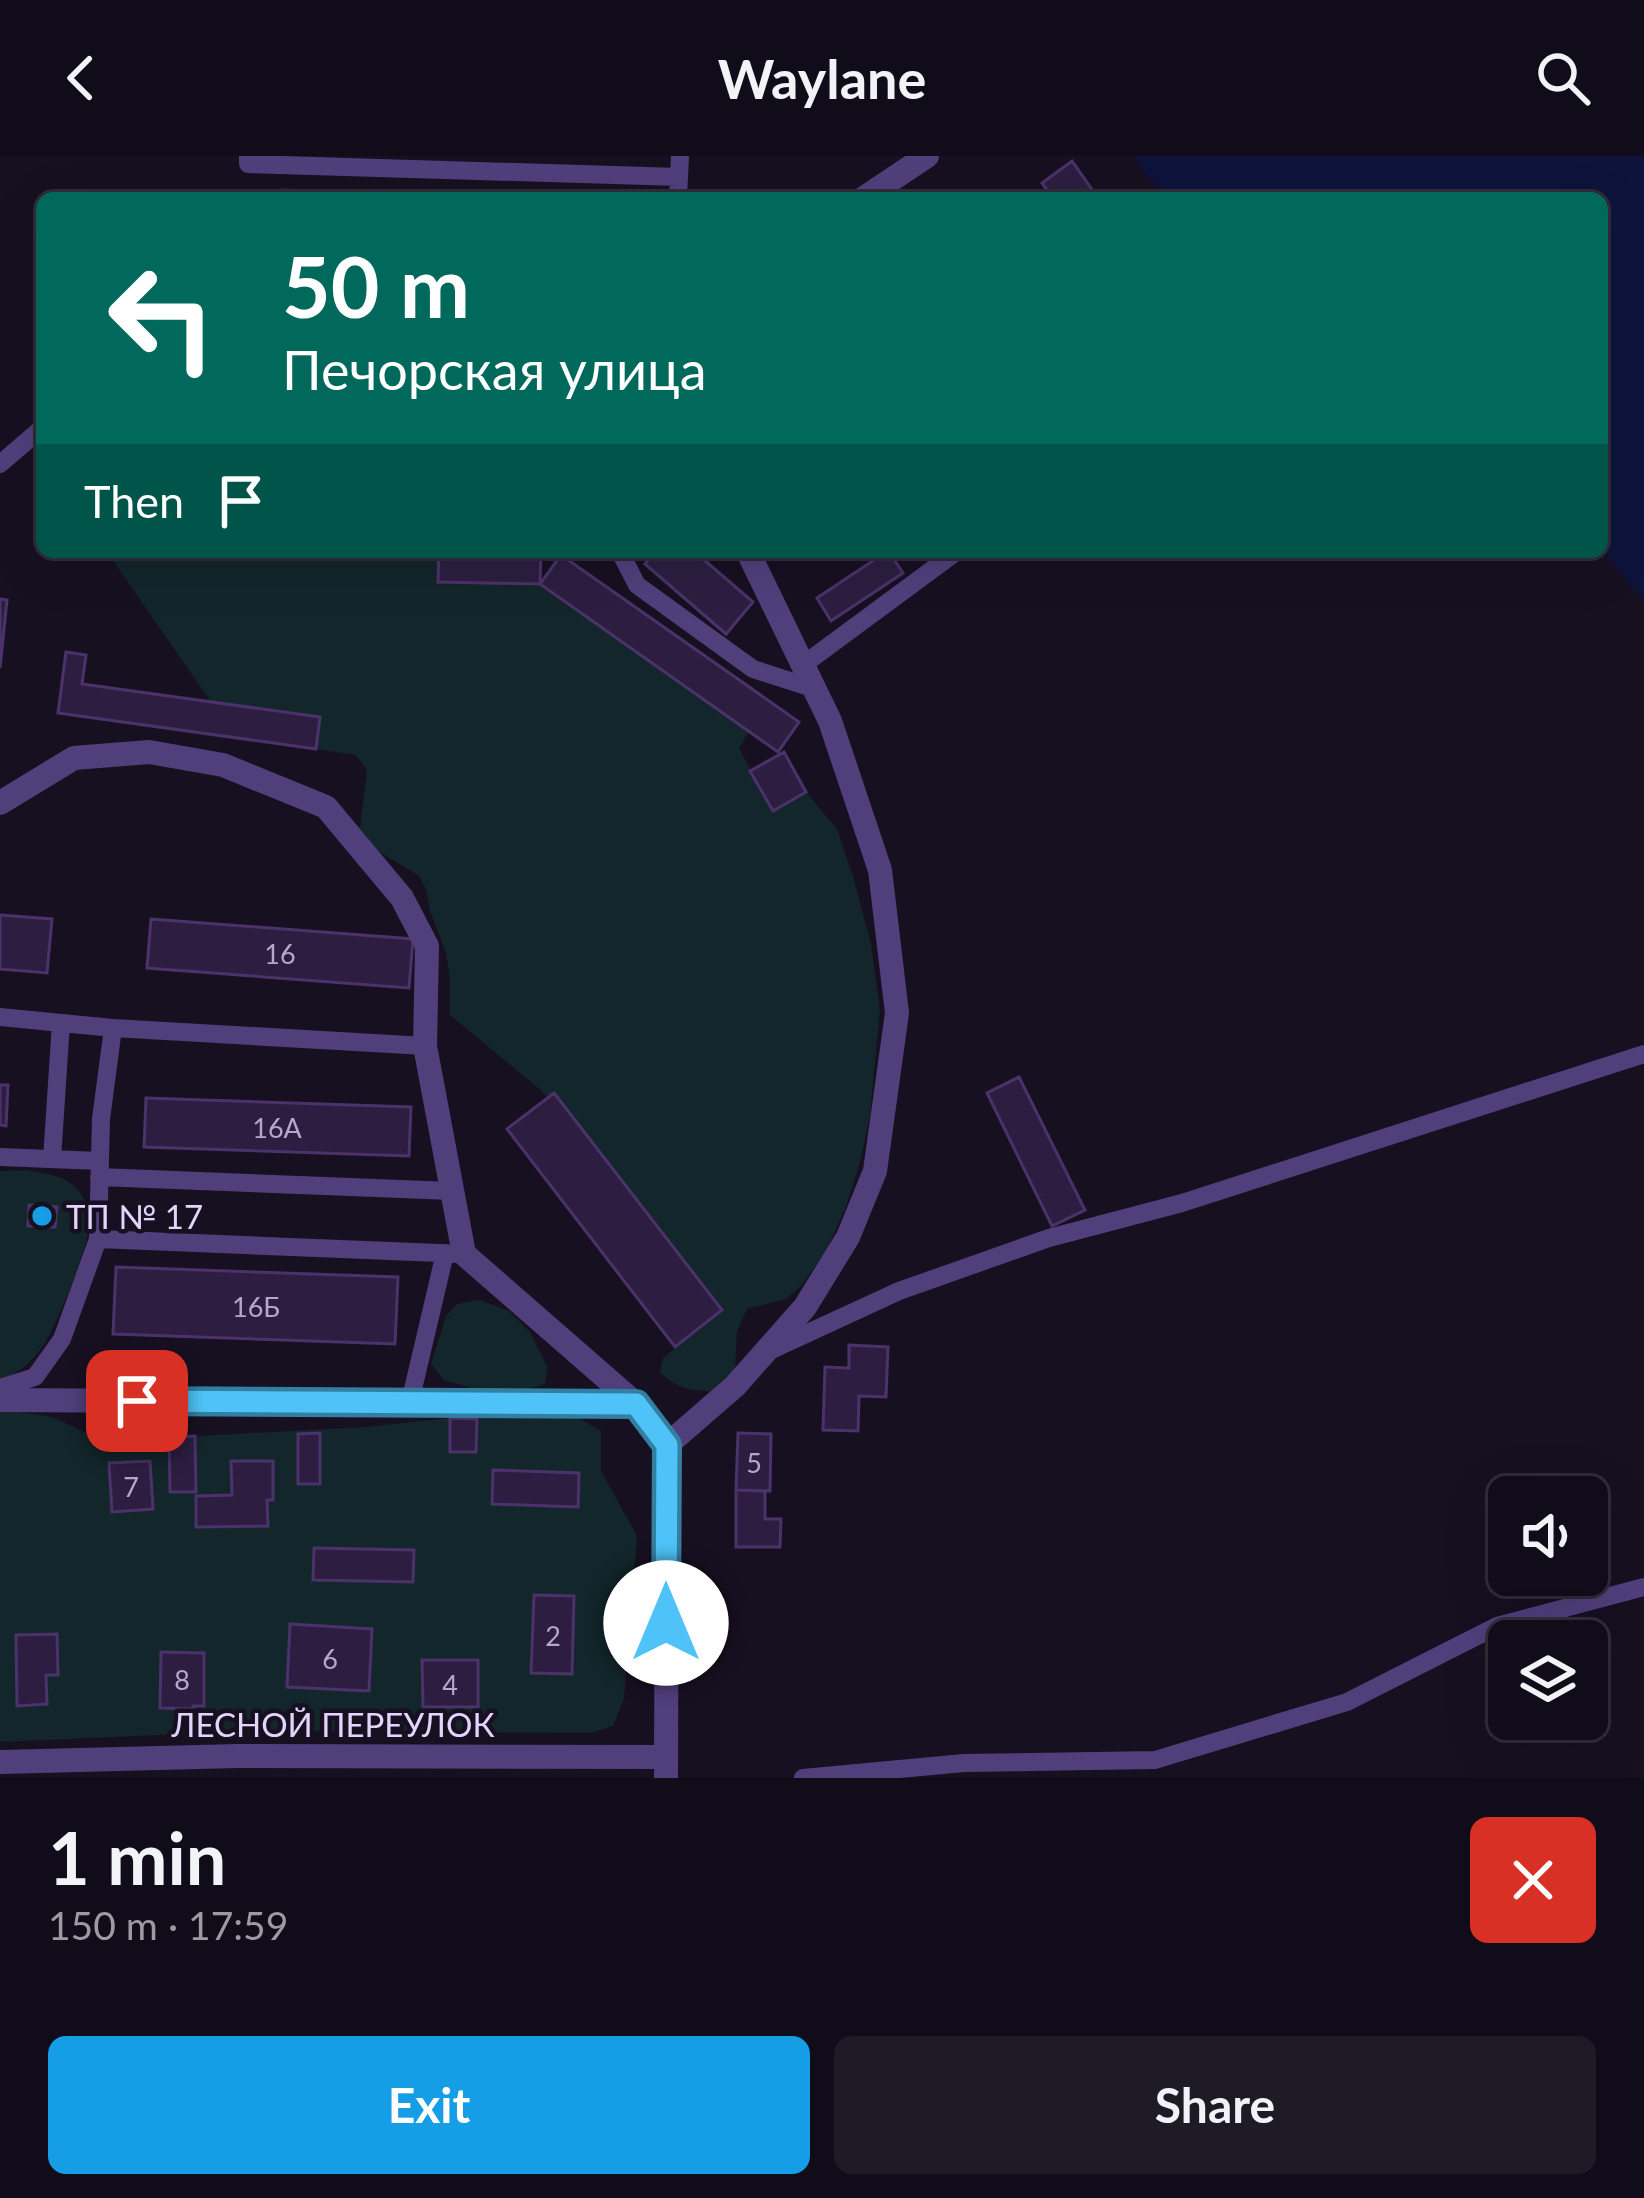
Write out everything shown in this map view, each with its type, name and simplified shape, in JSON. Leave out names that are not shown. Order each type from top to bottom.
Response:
[{"type":"street","points":[[873,192],[928,156]]},
{"type":"street","points":[[667,1445],[735,1386],[805,1307],[848,1237],[875,1171],[897,1012],[880,870],[830,722],[751,558]]},
{"type":"street","points":[[0,803],[74,758],[149,752],[223,765],[326,807],[402,898],[427,946],[425,1046],[452,1191],[455,1254],[636,1404],[667,1445],[666,1767]]},
{"type":"street","points":[[0,1400],[636,1404]]},
{"type":"street","name":"ЛЕСНОЙ ПЕРЕУЛОК","points":[[0,1762],[238,1756],[666,1767]]},
{"type":"lane","points":[[248,156],[248,164],[679,177]]},
{"type":"lane","points":[[678,192],[680,156]]},
{"type":"lane","points":[[0,464],[36,433]]},
{"type":"lane","points":[[623,558],[637,585],[753,669],[815,689]]},
{"type":"lane","points":[[803,664],[948,558]]},
{"type":"lane","points":[[0,1017],[425,1046]]},
{"type":"lane","points":[[52,1159],[61,1023]]},
{"type":"lane","points":[[0,1388],[34,1377],[62,1339],[98,1239],[101,1118],[113,1028]]},
{"type":"lane","points":[[764,1353],[899,1291],[1049,1238],[1182,1203],[1644,1054]]},
{"type":"lane","points":[[0,1156],[52,1159],[99,1169],[452,1191]]},
{"type":"lane","points":[[98,1239],[455,1254],[410,1402]]},
{"type":"lane","points":[[803,1778],[964,1763],[1155,1760],[1347,1702],[1497,1626],[1644,1587]]},
{"type":"green space","points":[[111,558],[439,558],[439,582],[540,584],[749,731],[739,748],[773,811],[806,792],[837,829],[871,944],[880,1010],[861,1158],[827,1249],[803,1284],[786,1299],[747,1309],[737,1331],[735,1370],[711,1391],[683,1388],[660,1372],[663,1358],[715,1317],[542,1091],[450,1015],[446,953],[426,889],[419,876],[377,850],[360,828],[367,770],[356,755],[316,749],[320,717],[211,702]]},
{"type":"green space","points":[[25,1170],[57,1177],[77,1189],[87,1209],[88,1232],[69,1290],[43,1346],[25,1366],[0,1379],[0,1171]]},
{"type":"green space","points":[[480,1300],[509,1311],[530,1332],[548,1368],[545,1384],[492,1394],[444,1380],[431,1364],[446,1316],[457,1304]]},
{"type":"green space","points":[[0,1409],[52,1417],[83,1431],[167,1442],[195,1436],[450,1418],[577,1417],[601,1431],[601,1471],[637,1536],[624,1698],[613,1726],[591,1733],[249,1731],[0,1742]]},
{"type":"shaded area","points":[[1134,156],[1644,156],[1644,600],[1608,557],[1608,192],[1162,192]]},
{"type":"building","points":[[1072,161],[1094,192],[1049,192],[1042,183]]},
{"type":"building","points":[[439,558],[541,558],[540,584],[438,582]]},
{"type":"building","points":[[559,558],[565,558],[799,722],[778,752],[540,584]]},
{"type":"building","points":[[650,558],[702,558],[753,602],[726,634],[645,564]]},
{"type":"building","points":[[877,558],[893,558],[903,573],[831,621],[817,598]]},
{"type":"building","points":[[0,599],[7,600],[0,668]]},
{"type":"building","points":[[66,652],[86,655],[82,684],[320,717],[316,749],[58,713]]},
{"type":"building","points":[[784,752],[806,792],[773,811],[750,771]]},
{"type":"building","points":[[0,915],[52,919],[47,973],[0,969]]},
{"type":"building","points":[[151,919],[413,939],[409,988],[147,968]]},
{"type":"building","points":[[1019,1077],[1085,1210],[1052,1226],[987,1093]]},
{"type":"building","points":[[0,1085],[8,1085],[6,1126],[0,1125]]},
{"type":"building","points":[[554,1093],[722,1310],[675,1347],[507,1129]]},
{"type":"building","points":[[146,1098],[411,1107],[409,1156],[144,1147]]},
{"type":"building","name":"ТП № 17","points":[[29,1205],[57,1207],[55,1227],[28,1226]]},
{"type":"building","points":[[116,1267],[398,1277],[395,1344],[113,1334]]},
{"type":"building","points":[[849,1345],[888,1347],[886,1397],[859,1396],[858,1431],[823,1430],[825,1367],[849,1368]]},
{"type":"building","points":[[450,1418],[477,1419],[476,1452],[450,1452]]},
{"type":"building","points":[[320,1433],[320,1484],[298,1484],[298,1434]]},
{"type":"building","points":[[738,1433],[771,1434],[770,1491],[736,1490]]},
{"type":"building","points":[[195,1436],[196,1492],[170,1492],[169,1437]]},
{"type":"building","points":[[150,1461],[153,1509],[112,1512],[109,1463]]},
{"type":"building","points":[[231,1461],[273,1461],[268,1526],[196,1527],[196,1496],[232,1495]]},
{"type":"building","points":[[493,1470],[579,1473],[578,1507],[492,1504]]},
{"type":"building","points":[[736,1490],[765,1491],[765,1519],[781,1519],[780,1547],[736,1547]]},
{"type":"building","points":[[314,1548],[414,1550],[413,1582],[313,1580]]},
{"type":"building","points":[[534,1595],[574,1596],[572,1674],[531,1673]]},
{"type":"building","points":[[290,1624],[372,1629],[369,1691],[287,1687]]},
{"type":"building","points":[[57,1634],[58,1675],[46,1675],[47,1704],[17,1706],[16,1635]]},
{"type":"building","points":[[161,1652],[204,1653],[204,1706],[160,1708]]},
{"type":"building","points":[[422,1660],[478,1660],[478,1707],[423,1707]]},
{"type":"place","name":"ТП № 17","points":[[42,1216]]},
{"type":"route","points":[[137,1401],[636,1404],[667,1445],[666,1623]]}]
